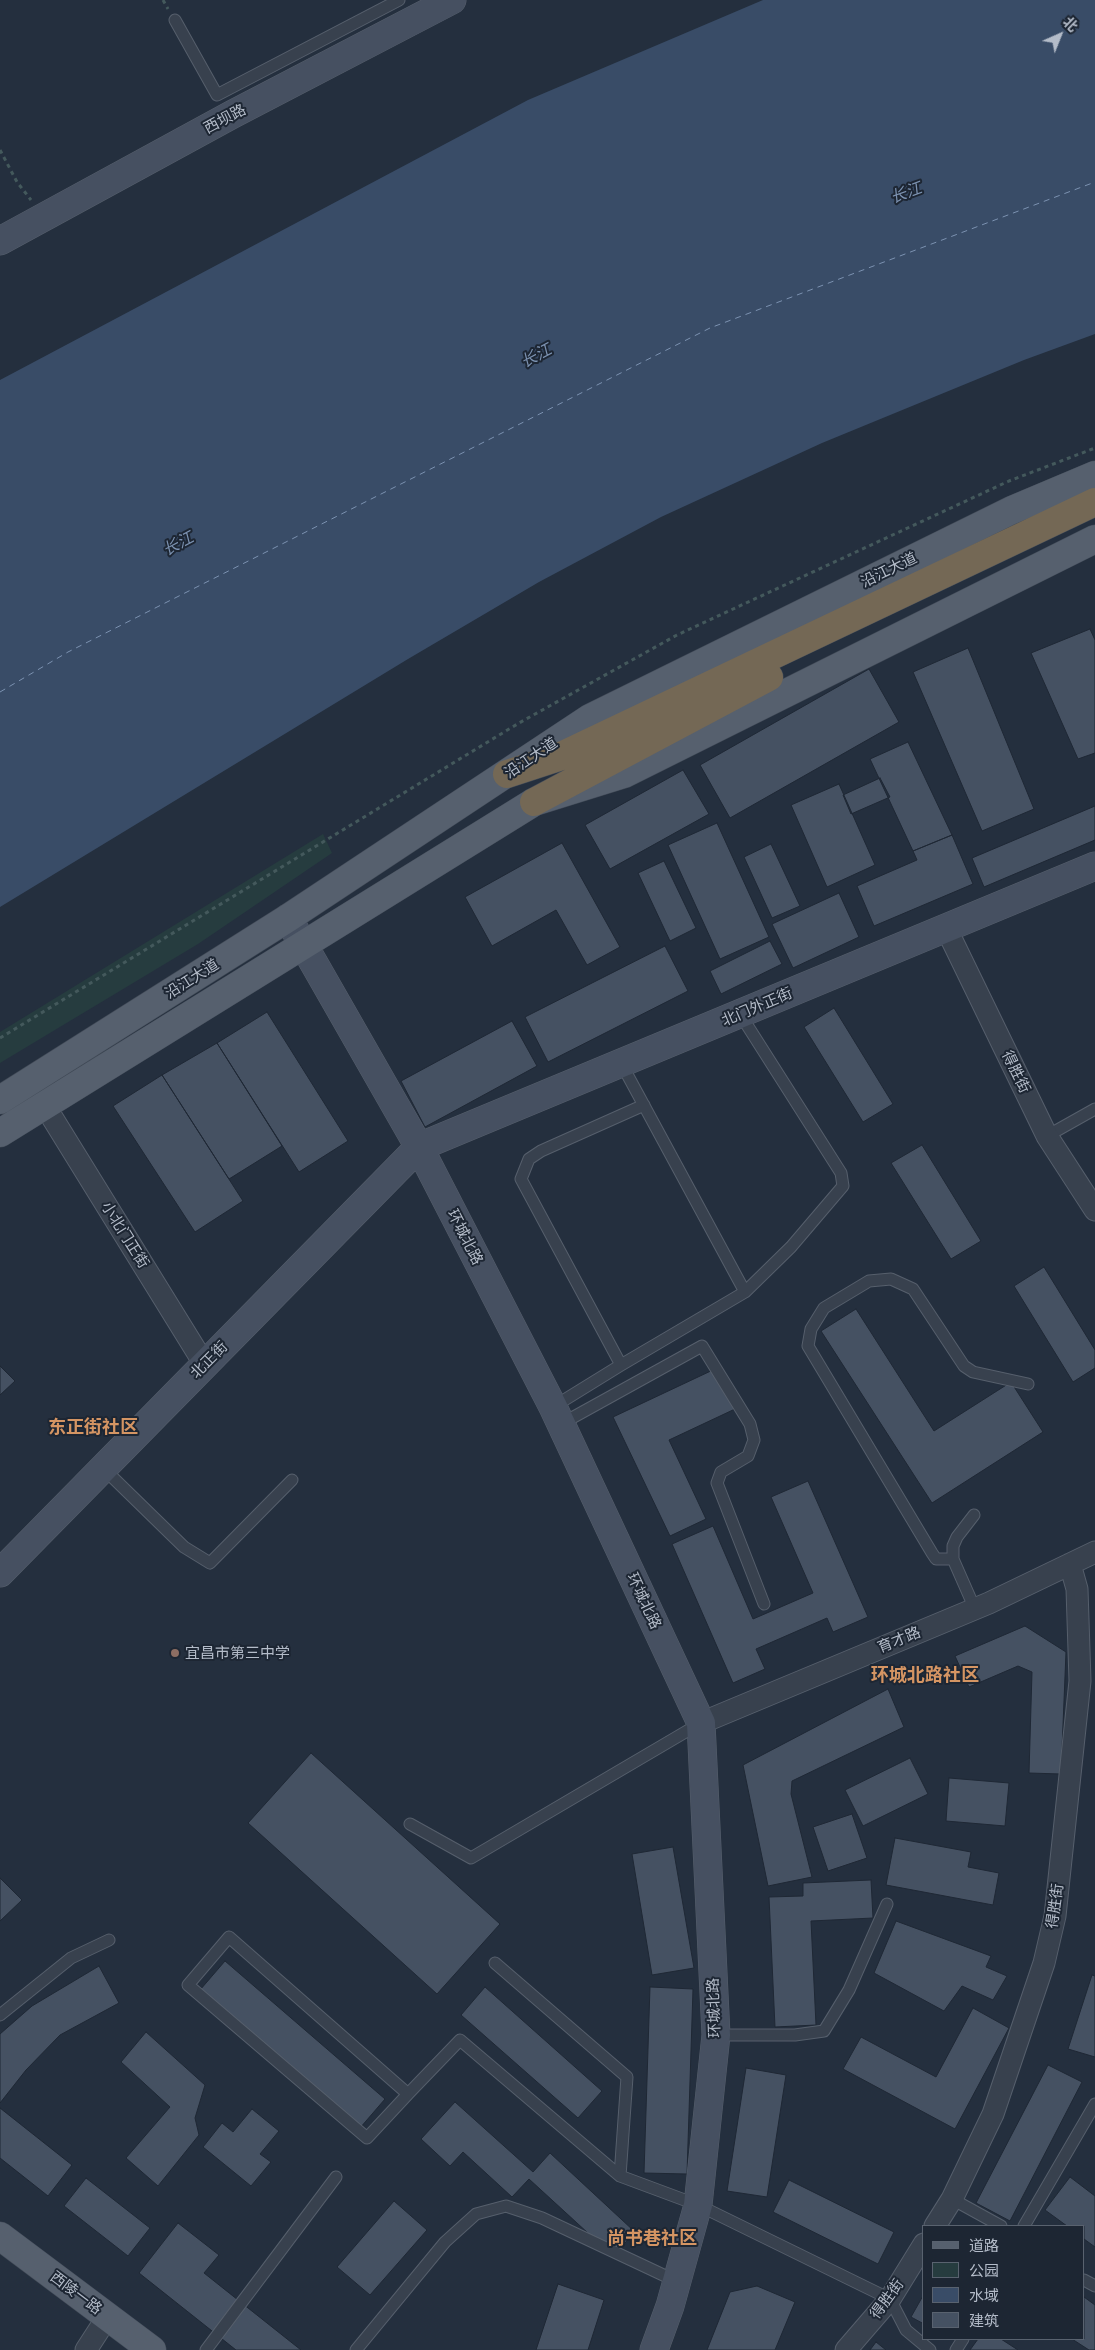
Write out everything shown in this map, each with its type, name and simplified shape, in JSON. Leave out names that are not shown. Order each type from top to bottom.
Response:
[{"type":"highway","points":[[508,774],[559,757],[1095,502]]},
{"type":"highway","points":[[534,802],[790,666],[1064,534],[1095,522]]},
{"type":"main road","name":"西坝路","points":[[0,241],[46,218],[234,114],[452,0]]},
{"type":"main road","name":"沿江大道","points":[[0,1100],[288,918],[590,718],[1012,510],[1095,475]]},
{"type":"main road","name":"沿江大道","points":[[0,1133],[534,802],[624,774],[1095,539]]},
{"type":"main road","name":"北门外正街","points":[[419,1147],[1095,866]]},
{"type":"main road","name":"环城北路","points":[[288,918],[419,1147],[557,1416],[701,1723],[716,2036],[698,2205],[654,2350]]},
{"type":"main road","name":"北正街","points":[[0,1573],[419,1147]]},
{"type":"main road","name":"西陵一路","points":[[0,2236],[98,2332],[152,2350]]},
{"type":"main road","name":"西陵一路","points":[[0,2258],[124,2350]]},
{"type":"street","name":"得胜街","points":[[946,928],[1047,1136],[1095,1210]]},
{"type":"street","name":"小北门正街","points":[[45,1106],[205,1364]]},
{"type":"street","name":"育才路","points":[[701,1723],[975,1609],[1095,1552]]},
{"type":"street","name":"得胜街","points":[[936,2225],[952,2199],[992,2114],[1044,1963],[1055,1916],[1080,1681],[1077,1589],[1070,1564]]},
{"type":"street","name":"得胜街","points":[[846,2350],[890,2299],[922,2247]]},
{"type":"lane","points":[[175,20],[217,95],[399,0]]},
{"type":"lane","points":[[557,1416],[621,1364],[745,1292],[791,1248],[843,1186],[841,1173],[740,1014]]},
{"type":"lane","points":[[621,1063],[745,1292]]},
{"type":"lane","points":[[621,1364],[521,1179],[529,1159],[541,1151],[644,1105]]},
{"type":"lane","points":[[1047,1136],[1095,1109]]},
{"type":"lane","points":[[953,1559],[936,1559],[932,1553],[808,1346],[811,1329],[824,1308],[870,1281],[891,1279],[914,1289],[964,1366],[973,1372],[1028,1384]]},
{"type":"lane","points":[[557,1416],[702,1346],[750,1424],[754,1440],[748,1456],[721,1472],[717,1483],[764,1604]]},
{"type":"lane","points":[[103,1468],[184,1547],[210,1563],[292,1480]]},
{"type":"lane","points":[[974,1515],[957,1537],[953,1546],[953,1559],[975,1609]]},
{"type":"lane","points":[[410,1824],[471,1858],[701,1723]]},
{"type":"lane","points":[[716,2036],[795,2035],[824,2032],[850,1990],[887,1904]]},
{"type":"lane","points":[[408,2094],[230,1937],[188,1985],[366,2138],[460,2040],[620,2176],[698,2205],[890,2299],[906,2330],[930,2350]]},
{"type":"lane","points":[[0,2015],[72,1958],[109,1940]]},
{"type":"lane","points":[[495,1963],[627,2077],[620,2176]]},
{"type":"lane","points":[[1025,2225],[1095,2104]]},
{"type":"lane","points":[[206,2350],[336,2177]]},
{"type":"lane","points":[[952,2199],[999,2225]]},
{"type":"lane","points":[[356,2350],[445,2242],[476,2214],[506,2206],[542,2218],[676,2281]]},
{"type":"path","points":[[0,150],[17,182],[46,218]]},
{"type":"green space","points":[[323,834],[332,853],[198,944],[0,1063],[0,1032]]},
{"type":"water","name":"长江","points":[[763,0],[1095,0],[1095,334],[1024,360],[822,443],[661,517],[539,582],[408,659],[0,907],[0,380],[528,100]]},
{"type":"building","points":[[1090,629],[1095,640],[1095,753],[1078,759],[1031,653]]},
{"type":"building","points":[[968,648],[1034,809],[982,831],[913,672]]},
{"type":"building","points":[[869,669],[899,722],[730,818],[700,765]]},
{"type":"building","points":[[908,742],[952,835],[913,851],[870,759]]},
{"type":"building","points":[[683,770],[709,814],[610,869],[585,825]]},
{"type":"building","points":[[880,778],[890,797],[851,814],[843,795]]},
{"type":"building","points":[[839,784],[875,865],[827,887],[791,805]]},
{"type":"building","points":[[1095,806],[1095,840],[984,887],[972,858]]},
{"type":"building","points":[[717,823],[769,937],[720,959],[668,845]]},
{"type":"building","points":[[952,835],[973,884],[874,926],[857,886],[917,860],[913,851]]},
{"type":"building","points":[[562,843],[620,947],[587,965],[556,910],[492,946],[465,897]]},
{"type":"building","points":[[771,844],[800,906],[772,918],[744,857]]},
{"type":"building","points":[[664,861],[696,928],[670,941],[638,873]]},
{"type":"building","points":[[839,893],[859,937],[793,968],[772,924]]},
{"type":"building","points":[[770,941],[782,964],[721,994],[710,971]]},
{"type":"building","points":[[665,946],[688,991],[548,1062],[525,1017]]},
{"type":"building","points":[[834,1008],[893,1104],[863,1122],[804,1027]]},
{"type":"building","points":[[267,1012],[348,1141],[299,1172],[217,1043]]},
{"type":"building","points":[[512,1021],[537,1066],[425,1127],[401,1081]]},
{"type":"building","points":[[217,1043],[282,1146],[229,1179],[162,1075]]},
{"type":"building","points":[[162,1075],[243,1201],[195,1232],[113,1106]]},
{"type":"building","points":[[922,1145],[981,1241],[951,1259],[891,1163]]},
{"type":"building","points":[[1044,1267],[1095,1350],[1095,1368],[1073,1382],[1014,1286]]},
{"type":"building","points":[[856,1309],[934,1431],[1011,1382],[1043,1432],[932,1503],[821,1331]]},
{"type":"building","points":[[0,1366],[15,1381],[0,1395]]},
{"type":"building","points":[[715,1369],[735,1409],[669,1440],[706,1519],[670,1536],[613,1417]]},
{"type":"building","points":[[808,1481],[868,1617],[833,1632],[827,1618],[756,1649],[765,1669],[733,1683],[672,1544],[713,1526],[753,1619],[813,1593],[771,1497]]},
{"type":"building","points":[[1025,1626],[1066,1652],[1061,1774],[1029,1773],[1032,1672],[1018,1666],[969,1687],[955,1656]]},
{"type":"building","points":[[888,1689],[904,1727],[792,1781],[791,1794],[812,1877],[768,1886],[743,1765]]},
{"type":"building","points":[[311,1753],[500,1924],[437,1994],[248,1823]]},
{"type":"building","points":[[910,1758],[928,1794],[863,1826],[845,1790]]},
{"type":"building","points":[[949,1778],[1009,1783],[1005,1826],[946,1821]]},
{"type":"building","points":[[852,1814],[867,1858],[828,1871],[813,1827]]},
{"type":"building","points":[[895,1838],[971,1852],[968,1867],[999,1873],[993,1905],[886,1885]]},
{"type":"building","points":[[673,1847],[694,1968],[652,1975],[632,1854]]},
{"type":"building","points":[[0,1878],[22,1900],[0,1921]]},
{"type":"building","points":[[871,1880],[873,1918],[811,1921],[816,2025],[775,2027],[769,1897],[803,1896],[803,1883]]},
{"type":"building","points":[[896,1921],[991,1956],[986,1967],[1007,1976],[993,2000],[962,1986],[944,2011],[874,1973]]},
{"type":"building","points":[[225,1961],[385,2099],[360,2128],[200,1990]]},
{"type":"building","points":[[99,1966],[119,2003],[60,2035],[26,2070],[0,2103],[0,2034],[32,2006]]},
{"type":"building","points":[[1092,1975],[1095,1976],[1095,2057],[1068,2049]]},
{"type":"building","points":[[485,1987],[602,2091],[578,2118],[461,2015]]},
{"type":"building","points":[[650,1987],[693,1989],[687,2174],[644,2173]]},
{"type":"building","points":[[973,2008],[1009,2028],[955,2129],[843,2069],[861,2037],[936,2077]]},
{"type":"building","points":[[146,2032],[205,2085],[195,2118],[199,2135],[158,2186],[126,2158],[170,2107],[121,2062]]},
{"type":"building","points":[[1048,2065],[1082,2082],[1010,2221],[976,2203]]},
{"type":"building","points":[[746,2068],[786,2075],[767,2197],[727,2191]]},
{"type":"building","points":[[455,2102],[533,2172],[550,2153],[635,2232],[613,2256],[529,2179],[512,2197],[463,2152],[450,2166],[421,2139]]},
{"type":"building","points":[[0,2108],[72,2165],[48,2196],[0,2158]]},
{"type":"building","points":[[252,2109],[279,2131],[260,2154],[271,2162],[251,2186],[203,2147],[222,2123],[233,2132]]},
{"type":"building","points":[[1070,2177],[1095,2196],[1095,2247],[1085,2240],[1085,2225],[1066,2225],[1045,2210]]},
{"type":"building","points":[[86,2178],[150,2228],[128,2256],[64,2206]]},
{"type":"building","points":[[789,2180],[894,2232],[878,2264],[773,2212]]},
{"type":"building","points":[[394,2201],[427,2230],[370,2295],[337,2267]]},
{"type":"building","points":[[178,2223],[219,2255],[204,2273],[301,2350],[236,2350],[139,2273]]},
{"type":"building","points":[[558,2284],[604,2300],[588,2350],[536,2350]]},
{"type":"building","points":[[757,2286],[795,2302],[775,2350],[707,2350],[730,2292]]},
{"type":"building","points":[[922,2298],[922,2323],[911,2317]]},
{"type":"building","points":[[1085,2298],[1095,2305],[1095,2350],[1089,2350],[1074,2340],[1085,2340]]},
{"type":"building","points":[[977,2340],[1003,2340],[1018,2350],[970,2350]]},
{"type":"building","points":[[876,2342],[886,2350],[870,2350]]},
{"type":"ferry route","points":[[0,692],[68,652],[710,328],[1095,182]]},
{"type":"place","name":"宜昌市第三中学","points":[[175,1653]]},
{"type":"district","name":"东正街社区","points":[[93,1427]]},
{"type":"district","name":"环城北路社区","points":[[925,1675]]},
{"type":"district","name":"尚书巷社区","points":[[652,2238]]}]
